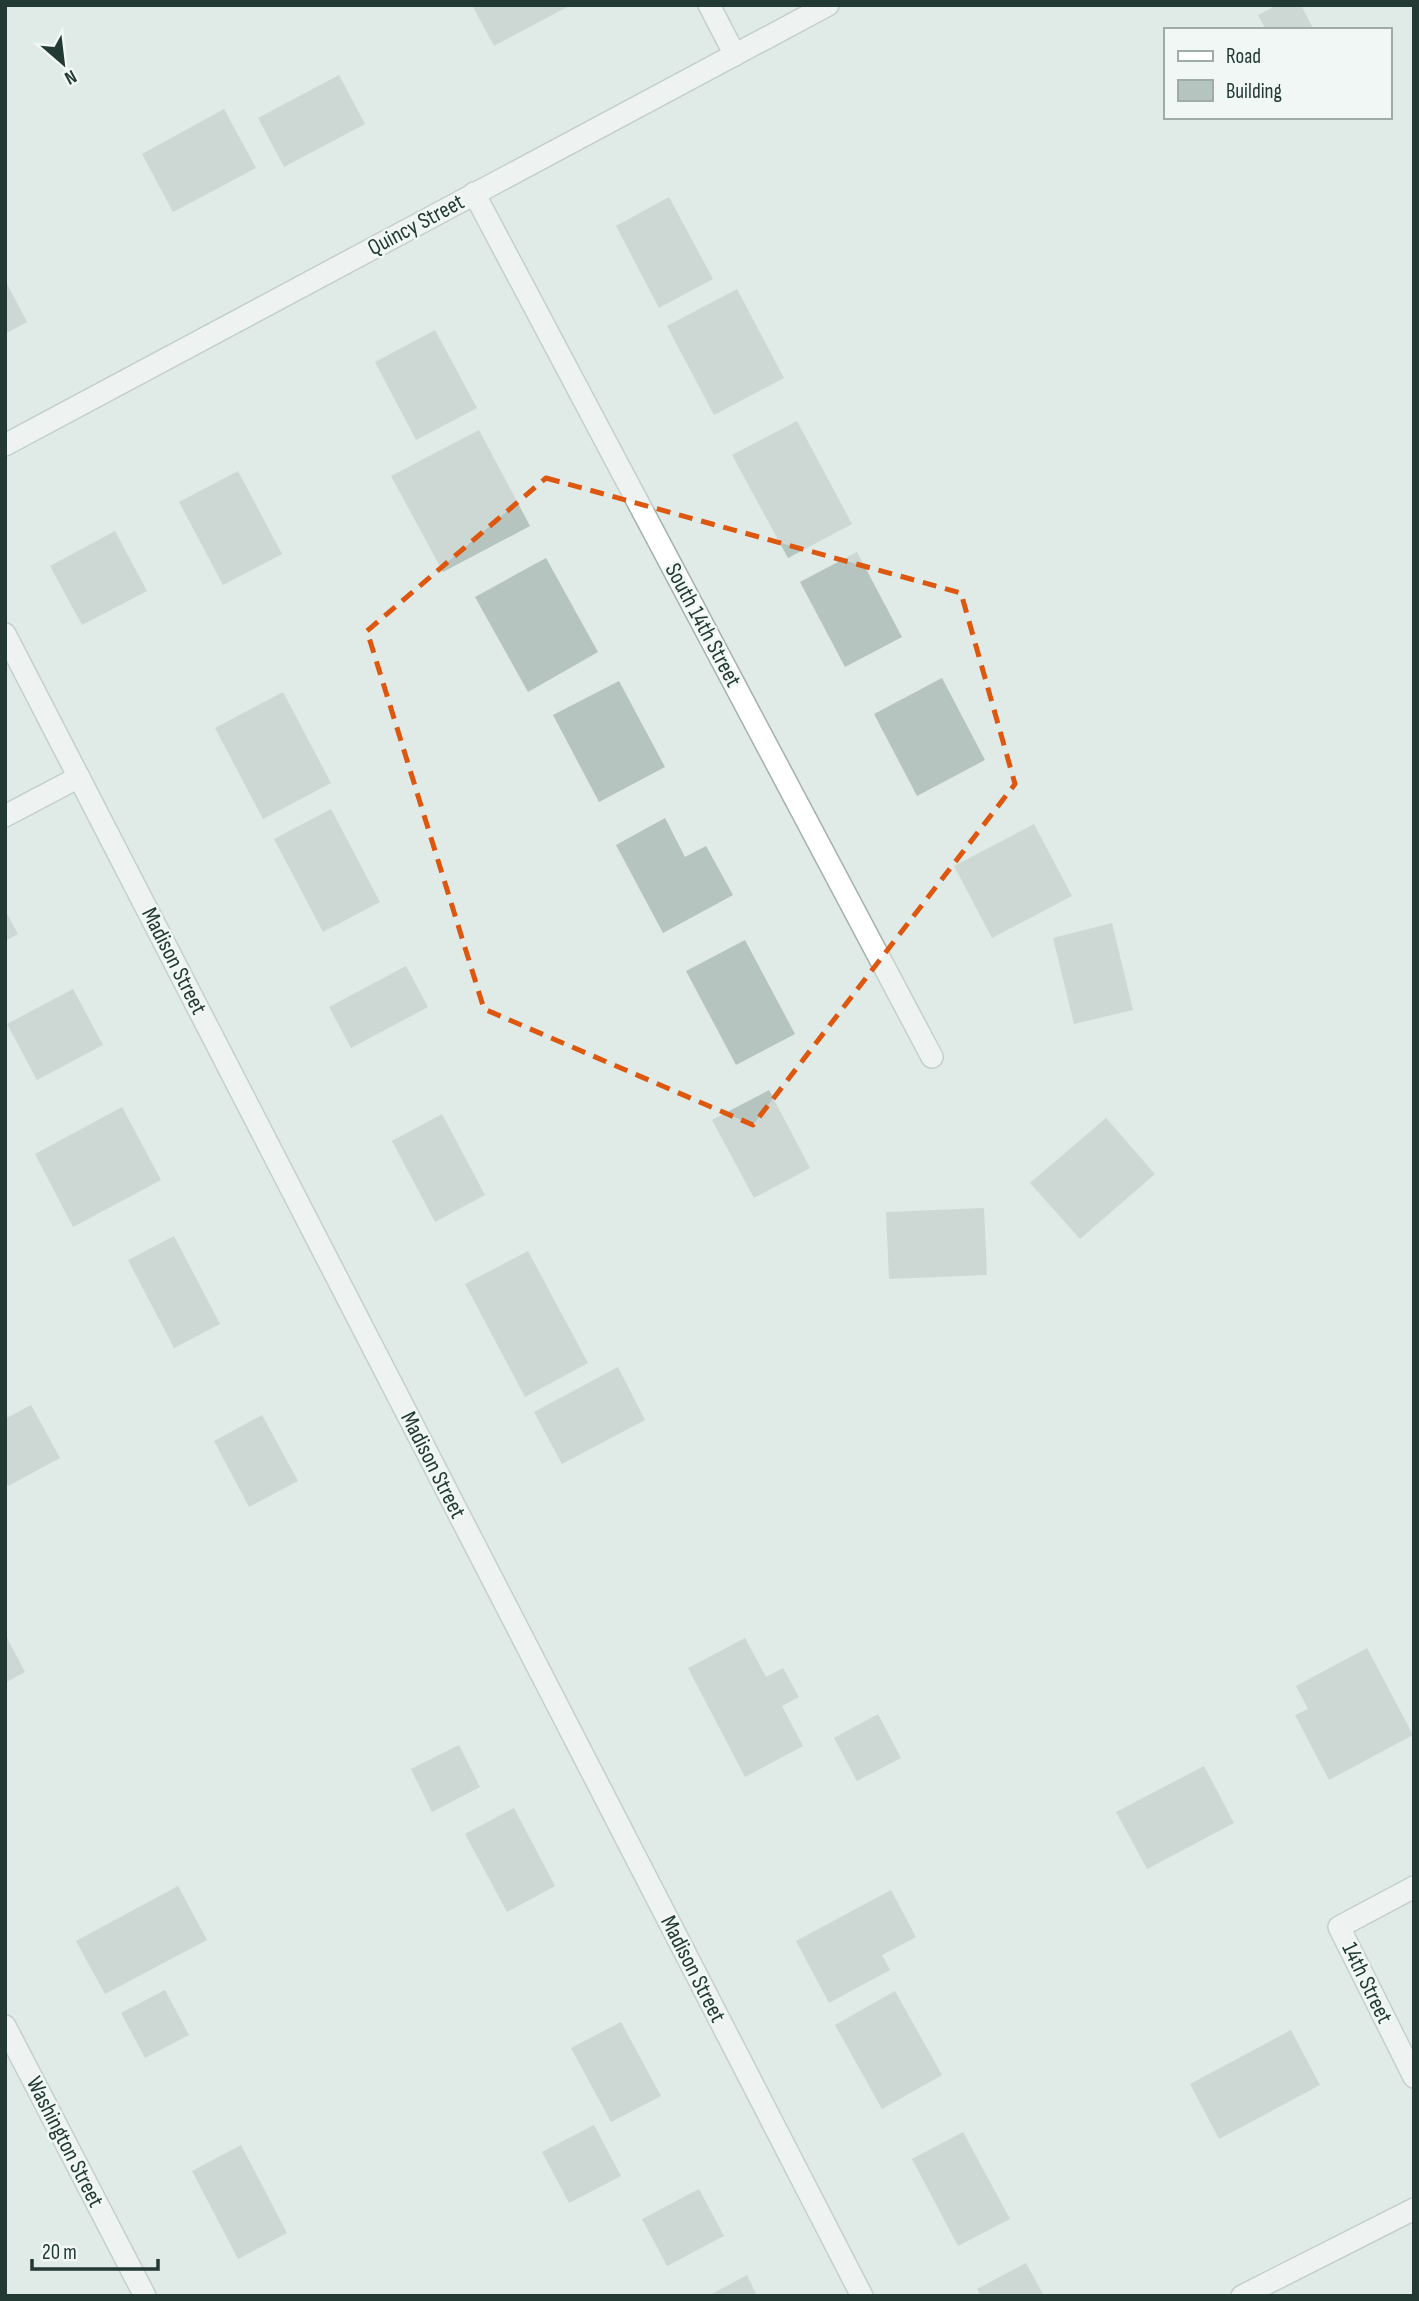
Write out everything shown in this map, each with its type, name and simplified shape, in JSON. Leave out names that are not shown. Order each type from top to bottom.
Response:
[{"type":"street","points":[[709,5],[735,55]]},
{"type":"street","name":"Quincy Street","points":[[5,445],[828,5]]},
{"type":"street","name":"South 14th Street","points":[[474,193],[932,1057]]},
{"type":"street","name":"Madison Street","points":[[5,634],[862,2296]]},
{"type":"street","points":[[5,816],[79,777]]},
{"type":"street","name":"14th Street","points":[[1414,1887],[1339,1927],[1414,2077]]},
{"type":"street","name":"Washington Street","points":[[5,2026],[145,2296]]},
{"type":"street","points":[[1242,2296],[1414,2209]]},
{"type":"highlighted area","points":[[546,478],[961,593],[1015,784],[753,1125],[484,1009],[367,631]]},
{"type":"building","points":[[472,5],[571,5],[494,46]]},
{"type":"building","points":[[1277,5],[1301,5],[1313,28],[1265,28],[1258,15]]},
{"type":"building","points":[[339,75],[365,124],[284,167],[258,118]]},
{"type":"building","points":[[224,109],[256,168],[173,212],[142,154]]},
{"type":"building","points":[[669,197],[713,279],[659,308],[616,226]]},
{"type":"building","points":[[5,280],[27,322],[5,334]]},
{"type":"building","points":[[737,289],[784,378],[714,415],[667,326]]},
{"type":"building","points":[[435,330],[477,408],[416,440],[375,362]]},
{"type":"building","points":[[797,421],[852,524],[788,558],[732,455]]},
{"type":"building","points":[[479,430],[530,526],[443,572],[391,476]]},
{"type":"building","points":[[238,471],[282,554],[223,585],[179,502]]},
{"type":"building","points":[[115,531],[147,591],[82,625],[50,566]]},
{"type":"building","points":[[857,552],[902,637],[845,667],[800,582]]},
{"type":"building","points":[[546,558],[598,652],[528,692],[475,597]]},
{"type":"building","points":[[942,678],[985,760],[917,796],[874,714]]},
{"type":"building","points":[[619,681],[665,767],[599,802],[553,715]]},
{"type":"building","points":[[283,692],[331,783],[263,819],[215,728]]},
{"type":"building","points":[[331,809],[380,902],[323,932],[274,839]]},
{"type":"building","points":[[665,818],[685,857],[706,846],[733,895],[663,933],[616,845]]},
{"type":"building","points":[[1034,824],[1072,896],[992,938],[954,866]]},
{"type":"building","points":[[5,910],[18,934],[5,941]]},
{"type":"building","points":[[1112,923],[1133,1010],[1074,1024],[1053,938]]},
{"type":"building","points":[[745,940],[795,1034],[736,1065],[686,971]]},
{"type":"building","points":[[406,966],[428,1007],[351,1048],[329,1007]]},
{"type":"building","points":[[73,989],[103,1045],[37,1080],[7,1024]]},
{"type":"building","points":[[769,1090],[810,1168],[754,1198],[712,1120]]},
{"type":"building","points":[[122,1107],[161,1180],[73,1227],[35,1154]]},
{"type":"building","points":[[442,1114],[485,1195],[435,1222],[392,1141]]},
{"type":"building","points":[[1106,1118],[1155,1174],[1080,1239],[1030,1183]]},
{"type":"building","points":[[984,1208],[987,1275],[889,1279],[886,1212]]},
{"type":"building","points":[[174,1236],[220,1324],[174,1348],[128,1260]]},
{"type":"building","points":[[528,1251],[588,1363],[525,1397],[465,1284]]},
{"type":"building","points":[[618,1367],[645,1420],[562,1464],[534,1412]]},
{"type":"building","points":[[31,1405],[60,1458],[8,1486],[5,1480],[5,1419]]},
{"type":"building","points":[[262,1415],[298,1481],[249,1507],[214,1441]]},
{"type":"building","points":[[5,1634],[25,1672],[5,1683]]},
{"type":"building","points":[[745,1638],[766,1677],[783,1668],[799,1697],[782,1706],[803,1746],[745,1777],[688,1668]]},
{"type":"building","points":[[1367,1648],[1413,1735],[1329,1780],[1295,1715],[1308,1709],[1296,1686]]},
{"type":"building","points":[[878,1714],[901,1758],[857,1781],[834,1738]]},
{"type":"building","points":[[459,1745],[480,1787],[432,1812],[411,1769]]},
{"type":"building","points":[[1204,1766],[1234,1823],[1147,1869],[1116,1812]]},
{"type":"building","points":[[514,1808],[555,1886],[507,1912],[465,1834]]},
{"type":"building","points":[[178,1886],[207,1940],[105,1994],[76,1941]]},
{"type":"building","points":[[891,1890],[916,1937],[882,1955],[890,1970],[829,2003],[796,1941]]},
{"type":"building","points":[[165,1990],[189,2035],[145,2058],[121,2013]]},
{"type":"building","points":[[895,1991],[942,2075],[882,2109],[835,2025]]},
{"type":"building","points":[[621,2022],[661,2096],[611,2122],[571,2048]]},
{"type":"building","points":[[1291,2030],[1320,2085],[1219,2139],[1190,2084]]},
{"type":"building","points":[[594,2125],[621,2176],[569,2203],[542,2152]]},
{"type":"building","points":[[963,2132],[1010,2219],[958,2246],[912,2159]]},
{"type":"building","points":[[241,2145],[287,2233],[238,2259],[192,2171]]},
{"type":"building","points":[[699,2189],[724,2236],[667,2266],[642,2219]]},
{"type":"building","points":[[1026,2263],[1044,2296],[981,2296],[977,2289]]},
{"type":"building","points":[[747,2275],[757,2296],[708,2296]]}]
